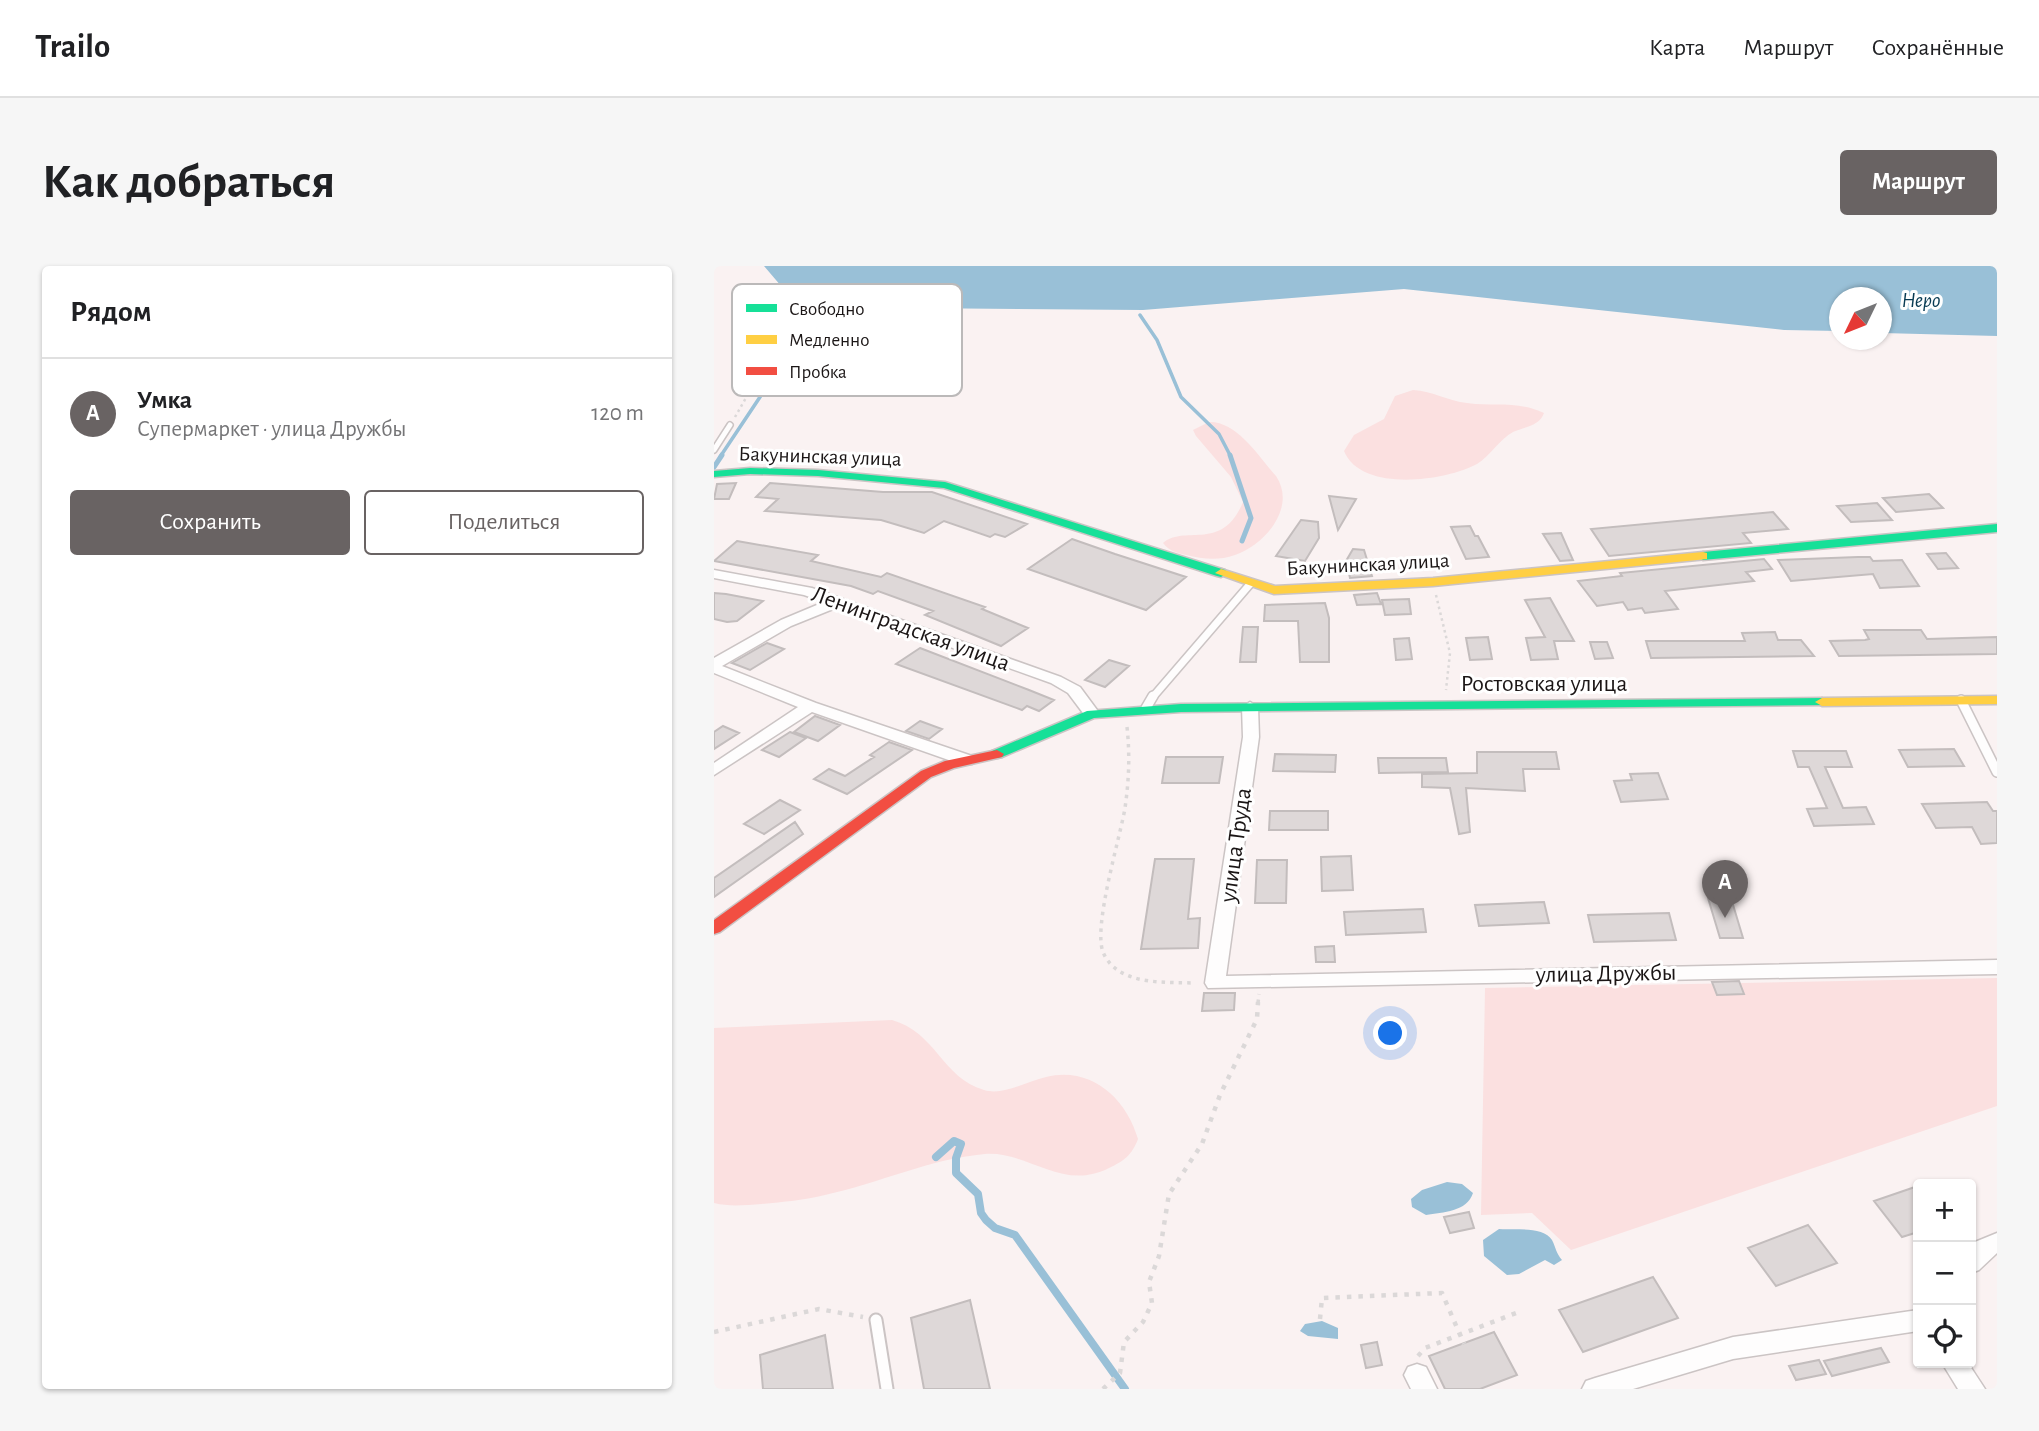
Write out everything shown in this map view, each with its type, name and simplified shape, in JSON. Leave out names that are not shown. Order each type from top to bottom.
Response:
[{"type":"street","name":"Бакунинская улица","points":[[714,474],[750,471],[818,473],[945,485],[1274,590],[1298,591],[1433,582],[1997,528]]},
{"type":"street","name":"Ленинградская улица","points":[[714,574],[774,583],[839,601],[1056,680],[1074,690],[1092,715]]},
{"type":"street","points":[[714,666],[786,623],[839,601]]},
{"type":"street","points":[[714,666],[810,706],[966,760]]},
{"type":"street","name":"Ростовская улица","points":[[714,928],[926,774],[966,760],[999,753],[1092,715],[1146,708],[1997,700]]},
{"type":"street","points":[[714,770],[810,706]]},
{"type":"street","name":"улица Труда","points":[[1215,983],[1251,737],[1250,707]]},
{"type":"street","name":"улица Дружбы","points":[[1215,983],[1997,967]]},
{"type":"street","points":[[1976,1257],[1983,1249],[1997,1243]]},
{"type":"street","points":[[1595,1389],[1733,1348],[1913,1321]]},
{"type":"street","points":[[1957,1368],[1972,1389]]},
{"type":"lane","points":[[714,450],[730,425]]},
{"type":"lane","points":[[1146,708],[1153,696],[1251,583]]},
{"type":"lane","points":[[1961,700],[1997,772]]},
{"type":"lane","points":[[876,1320],[887,1389]]},
{"type":"path","points":[[730,425],[747,396]]},
{"type":"path","points":[[1433,582],[1450,653],[1451,667],[1442,706]]},
{"type":"path","points":[[1124,711],[1132,755],[1101,936],[1102,950],[1118,972],[1131,977],[1215,983]]},
{"type":"path","points":[[1103,1389],[1119,1373],[1124,1342],[1143,1322],[1152,1303],[1149,1283],[1159,1256],[1170,1194],[1202,1144],[1220,1095],[1257,1020],[1261,982]]},
{"type":"path","points":[[1320,1319],[1322,1298],[1442,1293],[1464,1344]]},
{"type":"path","points":[[714,1332],[819,1309],[876,1320]]},
{"type":"path","points":[[1421,1382],[1416,1358],[1425,1348],[1516,1314]]},
{"type":"shaded area","points":[[1413,390],[1460,402],[1514,405],[1544,413],[1535,423],[1508,435],[1477,464],[1446,475],[1405,480],[1385,478],[1368,473],[1353,464],[1344,451],[1354,435],[1384,419],[1395,396]]},
{"type":"shaded area","points":[[1209,422],[1229,427],[1247,442],[1276,476],[1283,500],[1275,523],[1257,543],[1235,555],[1217,559],[1179,553],[1163,543],[1172,538],[1214,532],[1225,527],[1243,502],[1231,477],[1193,430]]},
{"type":"shaded area","points":[[1997,978],[1997,1106],[1571,1250],[1532,1213],[1481,1215],[1485,988]]},
{"type":"shaded area","points":[[892,1020],[919,1034],[958,1076],[984,1090],[1007,1090],[1046,1077],[1062,1075],[1078,1076],[1092,1081],[1104,1088],[1125,1110],[1138,1139],[1136,1145],[1123,1160],[1092,1174],[1076,1176],[1016,1158],[985,1154],[924,1166],[810,1198],[744,1205],[714,1203],[714,1028]]},
{"type":"water","name":"Неро","points":[[764,266],[1997,266],[1997,336],[1892,333],[1892,287],[1829,287],[1829,331],[1784,330],[1404,289],[1143,310],[962,308],[962,284],[779,284]]},
{"type":"water","points":[[1447,1182],[1462,1184],[1473,1193],[1466,1204],[1454,1210],[1426,1215],[1412,1207],[1411,1199],[1422,1190]]},
{"type":"water","points":[[1499,1229],[1542,1233],[1552,1240],[1562,1260],[1554,1265],[1545,1260],[1519,1274],[1507,1275],[1484,1256],[1483,1240]]},
{"type":"water","points":[[1322,1321],[1338,1328],[1338,1339],[1308,1336],[1300,1331],[1305,1324]]},
{"type":"building","points":[[736,483],[729,499],[714,499],[717,484]]},
{"type":"building","points":[[770,483],[883,492],[932,492],[1027,524],[1005,537],[995,534],[990,537],[944,521],[924,533],[881,520],[765,511],[778,499],[756,497]]},
{"type":"building","points":[[1929,494],[1943,508],[1896,512],[1883,498]]},
{"type":"building","points":[[1329,496],[1356,499],[1338,530]]},
{"type":"building","points":[[1877,503],[1892,520],[1851,522],[1837,506]]},
{"type":"building","points":[[1773,512],[1788,529],[1743,533],[1751,543],[1609,556],[1591,529]]},
{"type":"building","points":[[1301,520],[1318,522],[1319,538],[1305,561],[1276,556]]},
{"type":"building","points":[[1470,526],[1489,557],[1466,559],[1451,527]]},
{"type":"building","points":[[1561,533],[1573,560],[1560,561],[1543,534]]},
{"type":"building","points":[[1072,539],[1186,577],[1146,610],[1028,569]]},
{"type":"building","points":[[737,541],[818,555],[811,561],[881,577],[887,573],[985,607],[982,609],[1028,628],[1001,646],[925,615],[933,611],[878,591],[873,594],[851,586],[714,561]]},
{"type":"building","points":[[1353,549],[1364,550],[1372,576],[1350,578],[1346,561]]},
{"type":"building","points":[[1946,553],[1958,568],[1938,569],[1927,554]]},
{"type":"building","points":[[1870,557],[1873,561],[1902,560],[1919,586],[1880,588],[1873,574],[1791,581],[1778,560]]},
{"type":"building","points":[[1764,559],[1772,569],[1746,572],[1754,581],[1665,591],[1678,609],[1645,613],[1642,608],[1628,610],[1623,602],[1597,606],[1578,581],[1622,576],[1620,573]]},
{"type":"building","points":[[714,593],[763,601],[737,621],[727,622],[714,619]]},
{"type":"building","points":[[1377,593],[1381,604],[1357,605],[1354,595]]},
{"type":"building","points":[[1550,598],[1574,641],[1554,641],[1558,659],[1531,660],[1526,638],[1545,637],[1525,600]]},
{"type":"building","points":[[1409,599],[1411,614],[1385,615],[1382,600]]},
{"type":"building","points":[[1325,603],[1329,618],[1329,662],[1300,662],[1298,621],[1264,621],[1265,605]]},
{"type":"building","points":[[1243,627],[1258,627],[1256,662],[1240,662]]},
{"type":"building","points":[[1864,630],[1921,630],[1927,639],[1997,637],[1997,654],[1839,656],[1830,641],[1869,639]]},
{"type":"building","points":[[1775,632],[1778,640],[1801,640],[1814,656],[1651,658],[1646,641],[1745,641],[1742,633]]},
{"type":"building","points":[[1488,637],[1492,659],[1470,660],[1466,638]]},
{"type":"building","points":[[1409,638],[1412,659],[1396,660],[1394,639]]},
{"type":"building","points":[[1590,642],[1607,642],[1613,658],[1595,659]]},
{"type":"building","points":[[767,643],[784,649],[750,670],[732,663]]},
{"type":"building","points":[[920,648],[1054,700],[1039,711],[1027,706],[1022,710],[896,664]]},
{"type":"building","points":[[1109,660],[1129,666],[1105,687],[1085,680]]},
{"type":"building","points":[[815,716],[840,725],[818,741],[794,732]]},
{"type":"building","points":[[920,721],[942,729],[929,739],[906,731]]},
{"type":"building","points":[[723,726],[739,733],[714,749],[714,732]]},
{"type":"building","points":[[790,732],[806,738],[779,757],[762,750]]},
{"type":"building","points":[[889,742],[912,750],[847,794],[814,779],[829,769],[845,776],[874,757],[870,755]]},
{"type":"building","points":[[1954,749],[1964,766],[1908,767],[1899,750]]},
{"type":"building","points":[[1793,751],[1846,751],[1852,767],[1825,767],[1843,808],[1866,807],[1874,824],[1814,826],[1807,809],[1827,808],[1809,767],[1798,767]]},
{"type":"building","points":[[1477,752],[1556,752],[1559,769],[1523,769],[1525,791],[1466,788],[1470,832],[1459,834],[1450,788],[1422,787],[1422,774],[1477,773]]},
{"type":"building","points":[[1275,754],[1336,755],[1335,772],[1273,771]]},
{"type":"building","points":[[1166,757],[1223,757],[1219,783],[1162,783]]},
{"type":"building","points":[[1378,758],[1446,758],[1448,772],[1379,773]]},
{"type":"building","points":[[1658,773],[1668,799],[1621,802],[1614,781],[1632,780],[1630,774]]},
{"type":"building","points":[[780,800],[800,810],[764,834],[744,824]]},
{"type":"building","points":[[1987,802],[1993,811],[1997,811],[1997,843],[1981,844],[1972,827],[1936,828],[1922,804]]},
{"type":"building","points":[[1270,811],[1328,811],[1328,830],[1269,830]]},
{"type":"building","points":[[795,822],[803,834],[714,897],[714,878]]},
{"type":"building","points":[[1351,856],[1353,890],[1322,891],[1321,857]]},
{"type":"building","points":[[1155,859],[1194,859],[1188,919],[1200,918],[1198,948],[1141,949]]},
{"type":"building","points":[[1257,860],[1287,860],[1286,903],[1255,903]]},
{"type":"building","points":[[1708,898],[1731,898],[1743,938],[1720,938]]},
{"type":"building","points":[[1544,902],[1549,923],[1479,926],[1475,905]]},
{"type":"building","points":[[1423,909],[1426,932],[1346,935],[1344,912]]},
{"type":"building","points":[[1669,913],[1676,940],[1594,942],[1588,915]]},
{"type":"building","points":[[1334,946],[1335,962],[1316,962],[1315,947]]},
{"type":"building","points":[[1739,981],[1744,994],[1717,995],[1712,982]]},
{"type":"building","points":[[1204,993],[1235,993],[1234,1010],[1202,1011]]},
{"type":"building","points":[[1913,1188],[1913,1234],[1902,1237],[1874,1201]]},
{"type":"building","points":[[1469,1212],[1474,1228],[1450,1233],[1444,1217]]},
{"type":"building","points":[[1808,1225],[1837,1263],[1776,1286],[1748,1248]]},
{"type":"building","points":[[1653,1277],[1678,1318],[1583,1352],[1559,1310]]},
{"type":"building","points":[[970,1300],[990,1389],[924,1389],[911,1318]]},
{"type":"building","points":[[1494,1332],[1517,1375],[1480,1389],[1445,1389],[1429,1356]]},
{"type":"building","points":[[825,1335],[833,1389],[763,1389],[760,1355]]},
{"type":"building","points":[[1377,1342],[1382,1365],[1366,1368],[1361,1345]]},
{"type":"building","points":[[1881,1348],[1889,1362],[1832,1376],[1824,1361]]},
{"type":"building","points":[[1819,1360],[1826,1374],[1796,1380],[1789,1366]]},
{"type":"waterway","points":[[1140,315],[1157,340],[1181,397],[1219,434],[1230,455]]},
{"type":"waterway","points":[[720,457],[761,396]]},
{"type":"waterway","points":[[714,467],[722,455]]},
{"type":"waterway","points":[[1230,455],[1251,518],[1242,541]]},
{"type":"waterway","points":[[936,1157],[954,1141],[961,1144],[956,1158],[956,1173],[978,1194],[981,1213],[995,1228],[1015,1235],[1125,1389]]},
{"type":"traffic: fast","points":[[714,474],[750,471],[818,473],[945,485],[1221,573]]},
{"type":"traffic: fast","points":[[1703,556],[1997,528]]},
{"type":"traffic: fast","points":[[997,754],[1092,714],[1181,708],[1822,702]]},
{"type":"traffic: slow","points":[[1221,573],[1274,590],[1433,582],[1703,556]]},
{"type":"traffic: slow","points":[[1822,702],[1997,700]]},
{"type":"traffic: jam","points":[[714,928],[926,774],[950,764],[997,754]]},
{"type":"place","name":"Умка","points":[[1725,918]]}]
